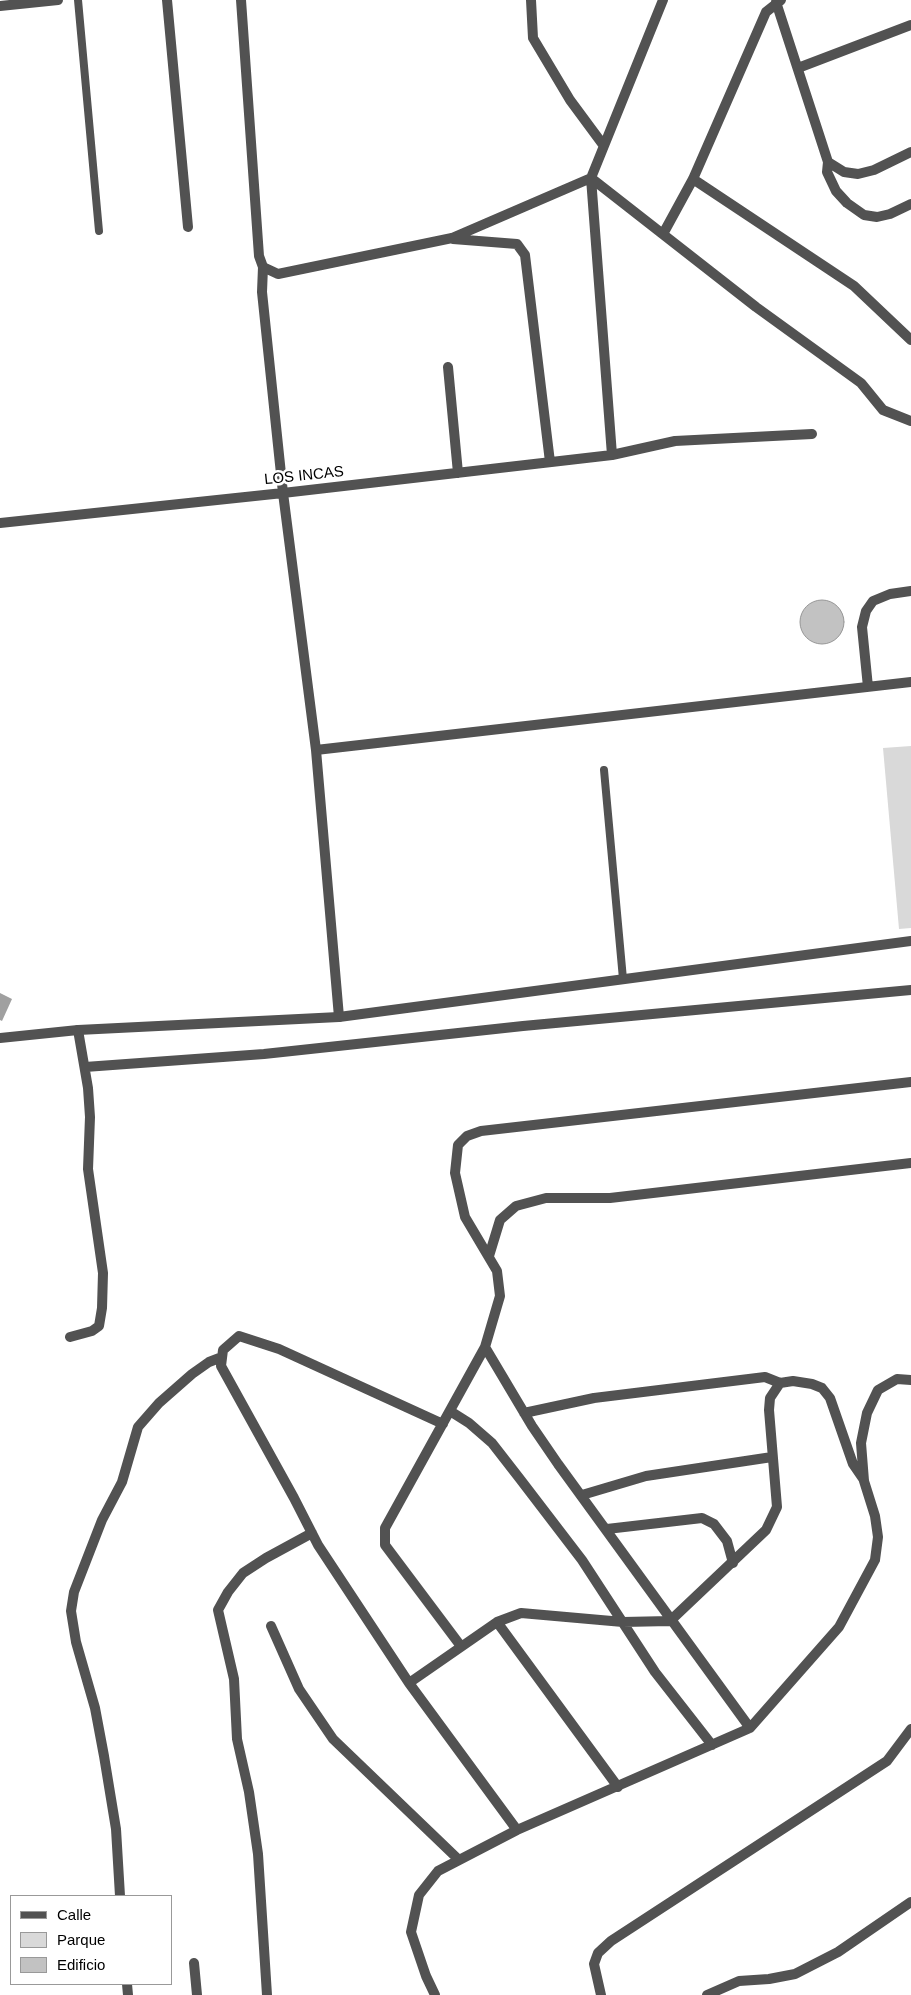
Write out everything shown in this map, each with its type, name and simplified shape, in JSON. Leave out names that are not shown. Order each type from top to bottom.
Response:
[{"type":"street","points":[[0,6],[58,0]]},
{"type":"street","points":[[167,0],[188,227]]},
{"type":"street","points":[[241,0],[259,256],[264,267],[262,292],[283,494],[316,750],[339,1017]]},
{"type":"street","points":[[531,0],[533,38],[570,100],[604,146]]},
{"type":"street","points":[[612,455],[591,178],[663,0]]},
{"type":"street","points":[[663,234],[693,179],[766,12],[779,1],[828,162],[827,172],[836,191],[847,203],[864,215],[877,217],[890,214],[911,204]]},
{"type":"street","points":[[798,68],[911,25]]},
{"type":"street","points":[[828,162],[844,172],[858,174],[874,170],[911,152]]},
{"type":"street","points":[[264,267],[278,274],[452,238],[591,178]]},
{"type":"street","points":[[591,178],[756,307],[861,383],[883,410],[911,421]]},
{"type":"street","points":[[693,179],[854,286],[911,340]]},
{"type":"street","points":[[452,238],[517,244],[525,255],[550,462]]},
{"type":"street","points":[[448,367],[458,473]]},
{"type":"street","name":"LOS INCAS","points":[[0,522],[283,494],[612,455],[675,441],[812,434]]},
{"type":"street","points":[[868,687],[862,627],[866,611],[873,601],[890,594],[911,591]]},
{"type":"street","points":[[316,750],[911,682]]},
{"type":"street","points":[[0,1038],[78,1030],[339,1017],[911,941]]},
{"type":"street","points":[[85,1067],[264,1054],[533,1025],[911,990]]},
{"type":"street","points":[[70,1336],[92,1331],[99,1326],[102,1308],[102,1273],[88,1169],[90,1117],[85,1067],[78,1030]]},
{"type":"street","points":[[460,1645],[385,1545],[385,1528],[485,1347],[500,1296],[497,1271],[465,1217],[455,1173],[458,1145],[467,1136],[481,1131],[911,1082]]},
{"type":"street","points":[[489,1256],[500,1220],[516,1206],[546,1198],[610,1198],[911,1163]]},
{"type":"street","points":[[443,1424],[279,1349],[239,1336],[223,1350],[222,1366],[225,1374],[312,1533],[409,1683],[517,1830]]},
{"type":"street","points":[[485,1347],[524,1413],[670,1621],[750,1728]]},
{"type":"street","points":[[120,1895],[116,1829],[95,1708],[76,1642],[71,1611],[74,1592],[102,1520],[122,1482],[138,1427],[159,1403],[192,1374],[209,1362],[222,1357]]},
{"type":"street","points":[[524,1413],[594,1398],[765,1377],[780,1382],[793,1381],[812,1384],[822,1388],[830,1398],[853,1464],[864,1481]]},
{"type":"street","points":[[435,1995],[426,1976],[411,1932],[419,1895],[438,1871],[517,1830],[750,1728],[839,1627],[875,1560],[878,1537],[875,1516],[864,1481],[861,1443],[867,1413],[878,1390],[897,1378],[911,1380]]},
{"type":"street","points":[[409,1683],[460,1645],[497,1622],[521,1613],[623,1622],[670,1621],[766,1530],[778,1508],[772,1457],[770,1398],[780,1382]]},
{"type":"street","points":[[450,1411],[469,1423],[492,1443],[582,1560],[656,1672],[712,1745]]},
{"type":"street","points":[[582,1495],[646,1476],[772,1457]]},
{"type":"street","points":[[607,1529],[702,1518],[714,1524],[728,1541],[732,1563]]},
{"type":"street","points":[[267,1995],[258,1854],[249,1792],[237,1740],[234,1679],[218,1610],[228,1592],[243,1573],[312,1533]]},
{"type":"street","points":[[497,1622],[618,1787]]},
{"type":"street","points":[[271,1626],[299,1689],[333,1738],[459,1860]]},
{"type":"street","points":[[601,1995],[594,1964],[598,1953],[611,1941],[887,1761],[911,1729]]},
{"type":"street","points":[[707,1995],[739,1981],[769,1979],[795,1974],[838,1952],[911,1902]]},
{"type":"street","points":[[194,1963],[197,1995]]},
{"type":"lane","points":[[78,0],[99,231]]},
{"type":"lane","points":[[604,770],[623,979]]},
{"type":"green space","points":[[911,746],[911,928],[899,929],[883,748]]},
{"type":"shaded area","points":[[0,993],[12,999],[2,1021],[0,1020]]},
{"type":"building","points":[[818,600],[826,600],[838,606],[844,622],[838,638],[826,644],[818,644],[806,638],[800,626],[800,618],[806,606]]}]
